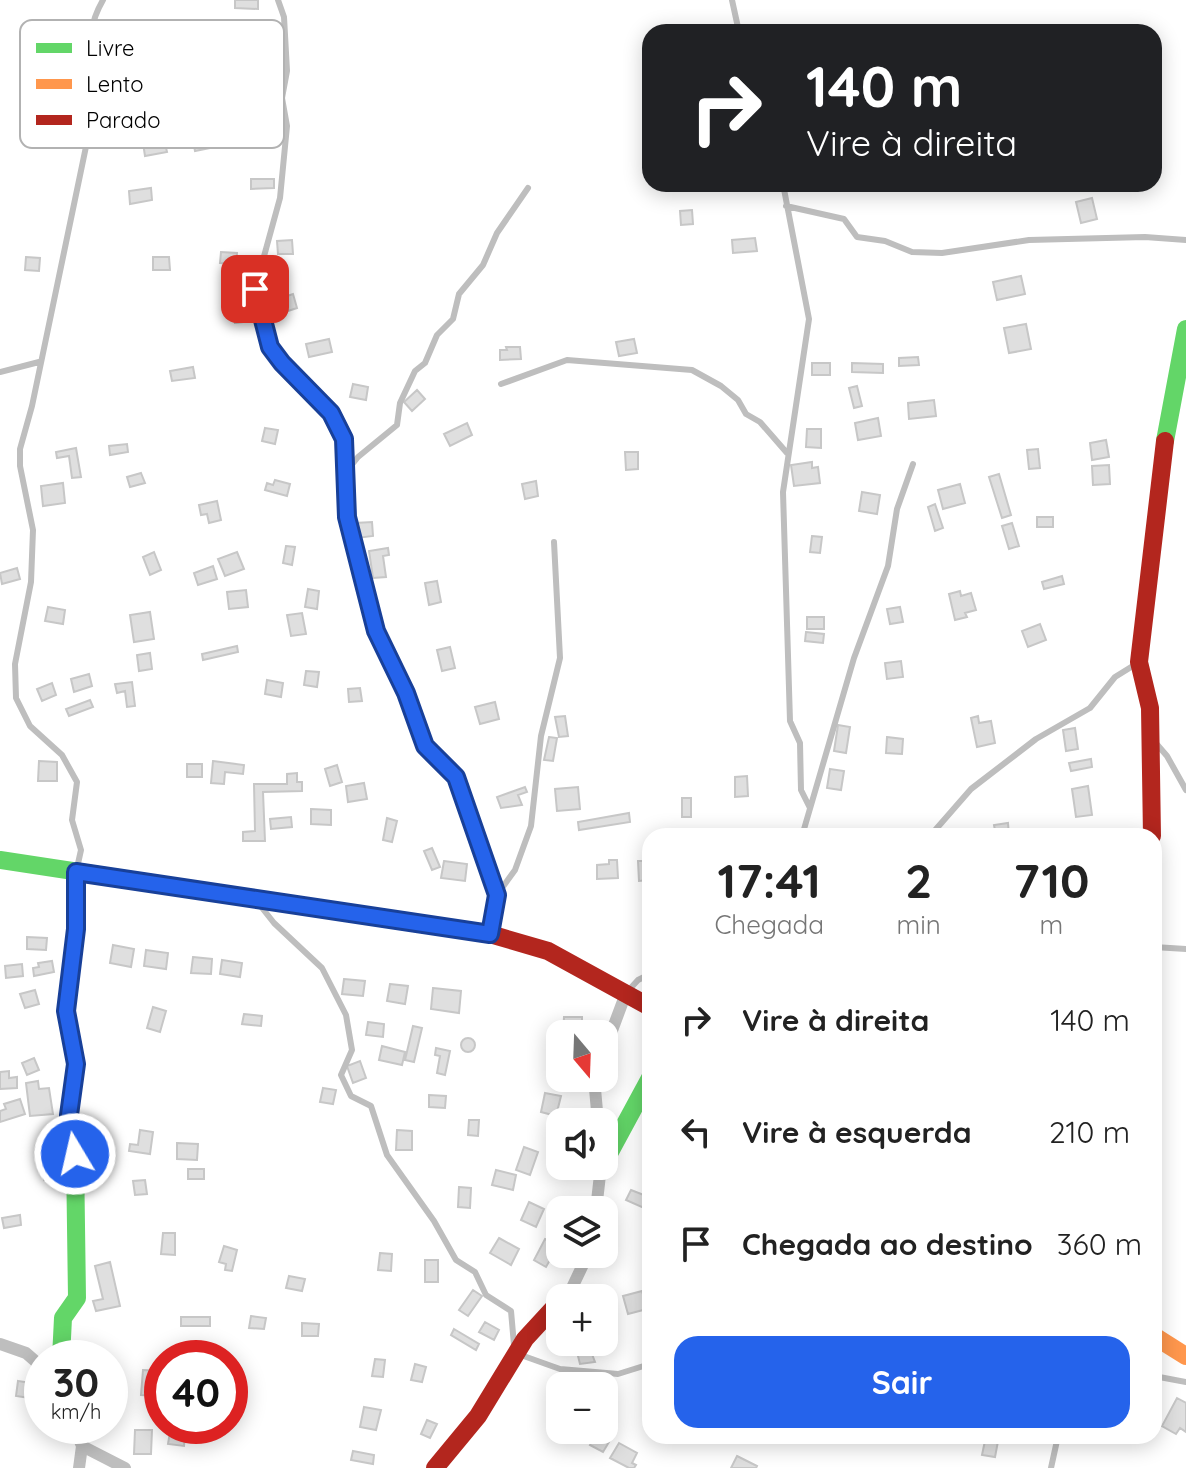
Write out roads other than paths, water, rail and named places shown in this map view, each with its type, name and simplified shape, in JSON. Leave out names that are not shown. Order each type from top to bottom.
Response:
[{"type":"street","points":[[1152,828],[1150,708],[1139,662],[1161,463],[1186,329]]},
{"type":"street","points":[[0,860],[490,934],[548,951],[642,1002]]},
{"type":"street","points":[[62,1340],[63,1318],[77,1298],[75,1154],[69,1115],[76,1064],[66,1011],[76,929],[76,872]]},
{"type":"street","points":[[616,1020],[626,993]]},
{"type":"street","points":[[618,1137],[642,1093]]},
{"type":"street","points":[[435,1468],[482,1410],[514,1353],[546,1314]]},
{"type":"street","points":[[1162,1341],[1186,1356]]},
{"type":"street","points":[[0,1344],[24,1352]]},
{"type":"street","points":[[79,1468],[82,1446],[125,1468]]},
{"type":"lane","points":[[93,20],[103,0]]},
{"type":"lane","points":[[278,0],[284,17],[287,71],[284,87]]},
{"type":"lane","points":[[732,0],[737,24]]},
{"type":"lane","points":[[284,109],[287,126],[280,198],[255,289],[270,347],[331,413],[344,439],[347,517],[376,631],[406,693],[425,746],[456,777],[497,895]]},
{"type":"lane","points":[[76,872],[81,850],[72,820],[77,782],[62,755],[30,726],[16,698],[15,664],[31,582],[33,530],[20,466],[20,449],[32,406],[85,148]]},
{"type":"lane","points":[[346,472],[358,457],[397,425],[400,403],[415,371],[425,363],[437,335],[453,319],[459,294],[483,265],[497,233],[528,188]]},
{"type":"lane","points":[[784,192],[809,319],[783,492],[790,721],[800,743],[801,790],[810,808]]},
{"type":"lane","points":[[786,206],[844,219],[857,237],[885,241],[912,252],[942,253],[1029,240],[1145,237],[1186,240]]},
{"type":"lane","points":[[501,384],[567,360],[692,370],[721,386],[738,400],[746,414],[760,422],[787,453]]},
{"type":"lane","points":[[0,372],[39,362]]},
{"type":"lane","points":[[804,828],[854,658],[888,566],[897,509],[913,464]]},
{"type":"lane","points":[[490,934],[497,895],[515,870],[531,826],[541,736],[560,658],[554,542]]},
{"type":"lane","points":[[937,828],[971,789],[1036,739],[1090,708],[1115,677],[1139,662]]},
{"type":"lane","points":[[1152,739],[1167,756],[1186,790]]},
{"type":"lane","points":[[254,899],[274,923],[322,968],[346,1015],[352,1050],[341,1075],[351,1096],[371,1106],[387,1155],[434,1221],[456,1260],[475,1272],[486,1295],[511,1311],[514,1353],[560,1369],[618,1374],[642,1366]]},
{"type":"lane","points":[[1162,948],[1186,949]]},
{"type":"lane","points":[[626,993],[642,978]]},
{"type":"lane","points":[[1162,1378],[1186,1382]]},
{"type":"lane","points":[[1051,1468],[1056,1444]]}]
